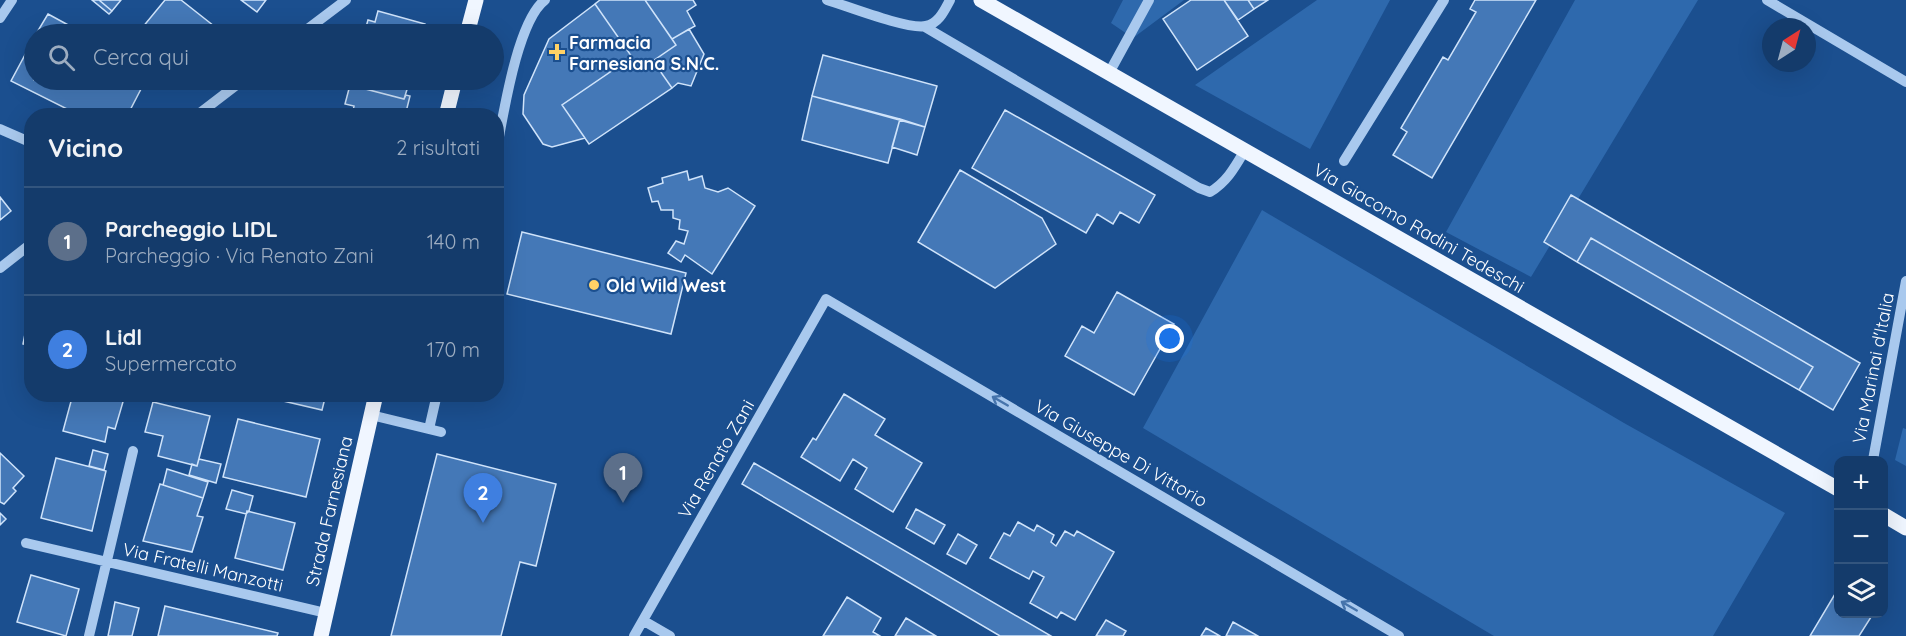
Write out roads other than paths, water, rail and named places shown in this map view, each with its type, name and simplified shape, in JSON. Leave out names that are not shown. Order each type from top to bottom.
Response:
[{"type":"main road","points":[[470,24],[476,0]]},
{"type":"main road","name":"Via Giacomo Radini Tedeschi","points":[[981,0],[1834,486]]},
{"type":"main road","points":[[448,108],[452,90]]},
{"type":"main road","name":"Strada Farnesiana","points":[[321,636],[374,402]]},
{"type":"main road","points":[[1888,517],[1906,528]]},
{"type":"street","points":[[0,18],[12,0]]},
{"type":"street","points":[[314,24],[346,0]]},
{"type":"street","points":[[504,113],[511,78],[533,11],[544,0]]},
{"type":"street","points":[[827,0],[898,23],[925,27],[1199,188],[1210,192],[1233,171],[1245,150]]},
{"type":"street","points":[[925,27],[939,19],[950,0]]},
{"type":"street","points":[[1109,73],[1149,0]]},
{"type":"street","points":[[1344,161],[1444,0]]},
{"type":"street","points":[[1767,0],[1906,82]]},
{"type":"street","points":[[206,108],[230,90]]},
{"type":"street","points":[[0,129],[24,140]]},
{"type":"street","points":[[0,268],[24,249]]},
{"type":"street","name":"Via Marinai d'Italia","points":[[1873,456],[1906,280]]},
{"type":"street","name":"Via Renato Zani","points":[[634,636],[826,298]]},
{"type":"street","name":"Via Giuseppe Di Vittorio","points":[[826,298],[1399,636]]},
{"type":"street","points":[[429,429],[435,402]]},
{"type":"street","points":[[370,415],[441,432]]},
{"type":"street","name":"Via Fratelli Manzotti","points":[[89,636],[133,451]]},
{"type":"street","name":"Via Fratelli Manzotti","points":[[26,543],[326,612]]},
{"type":"street","points":[[644,621],[670,636]]},
{"type":"place","name":"Farmacia Farnesiana S.N.C.","points":[[557,52]]},
{"type":"place","name":"Old Wild West","points":[[594,285]]},
{"type":"place","name":"Parcheggio LIDL","points":[[623,503]]},
{"type":"place","name":"Lidl","points":[[483,523]]}]
